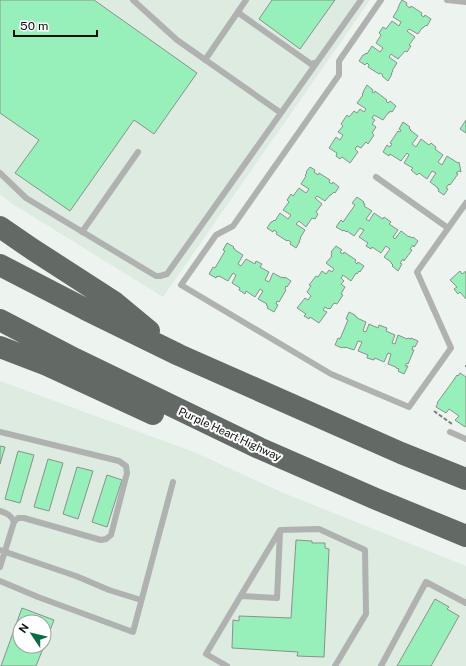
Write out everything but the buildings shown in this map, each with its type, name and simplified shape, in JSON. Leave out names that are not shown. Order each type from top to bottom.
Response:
[{"type":"highway","points":[[0,227],[114,302],[179,355]]},
{"type":"highway","points":[[0,265],[179,355],[401,453],[466,479]]},
{"type":"highway","name":"Purple Heart Highway","points":[[0,320],[75,359],[259,448],[463,535]]},
{"type":"highway","points":[[0,346],[47,365],[276,469],[397,521],[463,535]]},
{"type":"lane","points":[[133,0],[177,40],[281,113]]},
{"type":"lane","points":[[205,60],[246,0]]},
{"type":"lane","points":[[0,173],[26,198],[82,232],[156,276],[167,274],[361,0]]},
{"type":"lane","points":[[381,0],[339,60],[339,75],[232,226],[216,235],[181,285],[331,374],[409,407],[451,348],[417,272],[466,203]]},
{"type":"lane","points":[[447,0],[466,2]]},
{"type":"lane","points":[[239,10],[240,14],[310,64],[316,62]]},
{"type":"lane","points":[[82,232],[138,152]]},
{"type":"lane","points":[[376,176],[448,228]]},
{"type":"lane","points":[[0,432],[119,461],[126,466],[127,473],[111,535],[106,539],[101,540],[24,518],[18,518],[14,522],[2,551],[0,567]]},
{"type":"lane","points":[[450,432],[466,439]]},
{"type":"lane","points":[[0,581],[38,597],[133,632],[173,482]]},
{"type":"lane","points":[[0,511],[7,512],[12,517],[14,522]]},
{"type":"lane","points":[[280,530],[319,529],[365,550],[366,614],[335,666]]},
{"type":"lane","points":[[241,596],[276,598],[280,530]]},
{"type":"lane","points":[[227,666],[206,654],[280,530]]},
{"type":"lane","points":[[2,551],[76,576],[109,590],[141,600]]},
{"type":"lane","points":[[381,666],[426,582],[466,603]]},
{"type":"path","points":[[434,411],[456,427],[459,430],[460,436]]},
{"type":"shaded area","points":[[0,0],[370,0],[163,297],[11,203],[0,194]]},
{"type":"shaded area","points":[[0,381],[194,452],[281,492],[466,566],[466,666],[0,666]]}]
